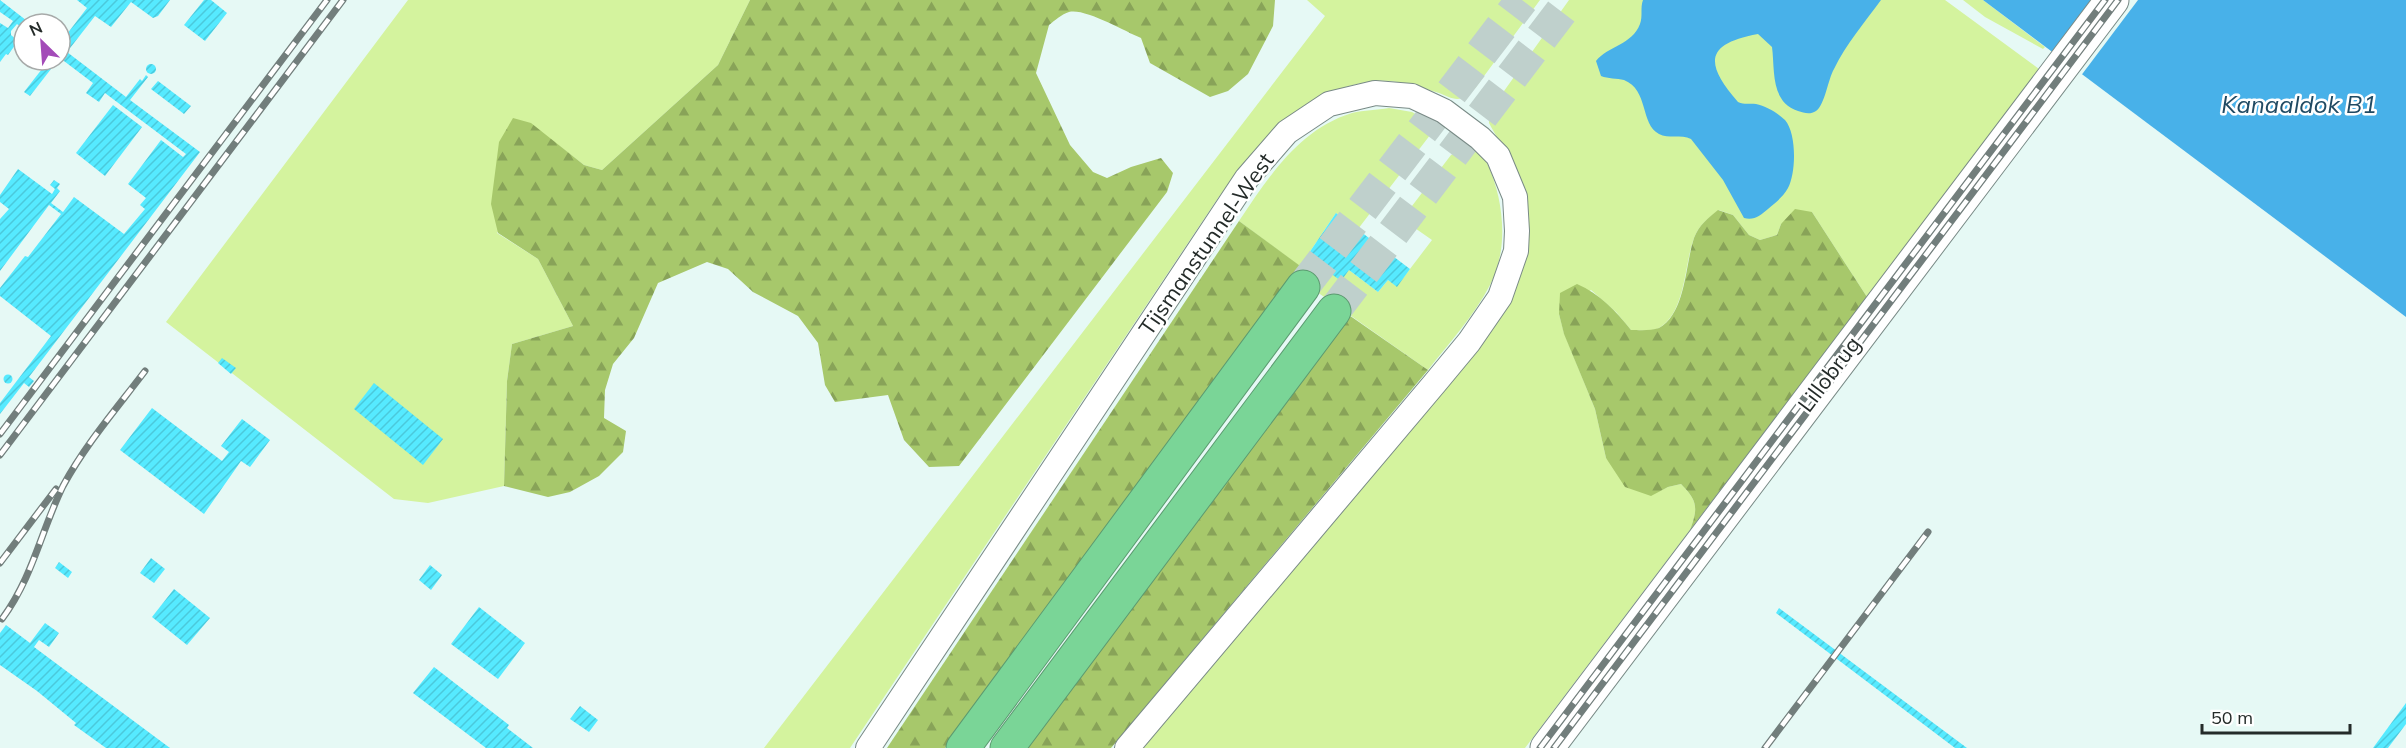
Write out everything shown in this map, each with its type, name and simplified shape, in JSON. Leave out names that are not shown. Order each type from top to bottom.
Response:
[{"type":"highway","points":[[963,748],[1304,287]]},
{"type":"highway","points":[[1007,748],[1335,311]]},
{"type":"street","name":"Lillobrug","points":[[1547,748],[2112,0]]},
{"type":"street","name":"Tijsmanstunnel-West","points":[[868,748],[1247,178],[1287,132],[1329,104],[1375,93],[1412,96],[1444,111],[1480,138],[1498,156],[1515,197],[1517,231],[1516,251],[1500,297],[1435,383],[1127,748]]},
{"type":"green space","points":[[408,0],[750,0],[718,65],[602,170],[584,165],[558,145],[497,233],[538,259],[573,326],[512,344],[507,381],[504,486],[428,503],[394,499],[166,322]]},
{"type":"green space","points":[[750,0],[1275,0],[1273,26],[1248,74],[1228,91],[1210,97],[1150,63],[1141,38],[1105,21],[1085,13],[1069,12],[1049,25],[1036,73],[1070,145],[1093,172],[1107,178],[1131,167],[1161,158],[1173,173],[1167,192],[959,466],[929,467],[904,440],[888,395],[835,402],[825,385],[818,343],[798,316],[753,292],[728,269],[707,262],[658,283],[634,338],[613,364],[605,390],[604,418],[626,431],[623,452],[599,476],[570,492],[548,497],[504,486],[507,381],[512,344],[573,326],[538,259],[498,233],[491,204],[499,142],[513,118],[531,123],[584,165],[602,170],[718,65]]},
{"type":"green space","points":[[1307,0],[1540,0],[1476,87],[1462,98],[1457,99],[1392,81],[1376,81],[1349,86],[1325,95],[1304,107],[1267,138],[1218,198],[850,748],[764,748],[1325,16]]},
{"type":"green space","points":[[1569,0],[1945,0],[2039,69],[1867,297],[1812,212],[1781,224],[1777,235],[1760,240],[1749,235],[1733,215],[1719,210],[1698,229],[1679,300],[1668,321],[1659,328],[1631,330],[1616,312],[1591,290],[1559,314],[1564,333],[1595,409],[1606,458],[1651,495],[1681,484],[1691,495],[1695,510],[1690,530],[1525,748],[1139,748],[1503,309],[1522,266],[1529,221],[1524,189],[1489,123],[1489,112]]},
{"type":"green space","points":[[1963,0],[1983,0],[2045,47],[2043,49],[1985,17]]},
{"type":"green space","points":[[1389,108],[1412,112],[1437,126],[1358,229],[1336,213],[1307,256],[1341,280],[1349,270],[1378,292],[1388,280],[1397,286],[1432,240],[1402,219],[1451,155],[1467,150],[1481,155],[1488,165],[1501,209],[1500,256],[1490,285],[1477,308],[1428,370],[1300,280],[1306,271],[1239,221],[1261,188],[1286,157],[1316,131],[1333,120],[1352,113]]},
{"type":"green space","points":[[1795,209],[1812,212],[1867,297],[1690,530],[1695,505],[1691,495],[1681,484],[1668,487],[1651,496],[1625,487],[1606,458],[1595,409],[1564,334],[1559,314],[1560,293],[1577,284],[1607,304],[1631,330],[1659,328],[1675,311],[1680,300],[1694,238],[1711,216],[1718,210],[1733,215],[1749,235],[1760,240],[1777,235],[1781,224]]},
{"type":"green space","points":[[1239,221],[1307,271],[945,748],[887,748]]},
{"type":"green space","points":[[1346,313],[1428,370],[1111,748],[1026,748]]},
{"type":"water","points":[[1643,0],[1881,0],[1844,51],[1832,73],[1822,103],[1812,113],[1789,107],[1778,93],[1772,47],[1758,34],[1740,38],[1719,50],[1715,58],[1720,77],[1738,102],[1760,105],[1775,112],[1785,120],[1792,134],[1794,164],[1791,181],[1784,194],[1757,217],[1744,218],[1723,180],[1691,139],[1659,134],[1653,129],[1641,99],[1632,85],[1624,80],[1601,76],[1596,61],[1626,41],[1636,31],[1641,21]]},
{"type":"water","name":"Kanaaldok B1","points":[[1983,0],[2406,0],[2406,317]]},
{"type":"pier","points":[[2091,0],[2138,0],[2080,77],[2050,54]]},
{"type":"building","points":[[0,0],[16,12],[12,12],[12,20],[0,12]]},
{"type":"building","points":[[77,0],[170,0],[158,16],[153,18],[131,2],[111,27],[95,16],[72,46],[72,27],[87,8]]},
{"type":"building","points":[[204,0],[211,0],[227,13],[205,41],[184,25]]},
{"type":"building","points":[[12,22],[12,49],[0,62],[0,23],[8,28]]},
{"type":"building","points":[[72,56],[126,97],[146,75],[148,77],[130,100],[200,152],[29,377],[34,381],[29,387],[24,383],[0,414],[0,403],[51,336],[0,296],[0,288],[25,256],[28,257],[61,214],[49,205],[0,271],[0,219],[9,209],[0,202],[0,195],[18,169],[52,194],[55,189],[50,185],[54,180],[60,184],[57,188],[60,191],[51,203],[63,212],[74,197],[124,234],[145,209],[140,205],[146,198],[128,184],[161,140],[183,157],[186,154],[105,93],[99,102],[86,93],[93,83],[72,67]]},
{"type":"building","points":[[151,64],[155,65],[155,73],[151,74],[147,73],[146,69],[147,65]]},
{"type":"building","points":[[40,72],[49,72],[30,96],[24,92]]},
{"type":"building","points":[[158,81],[191,106],[184,114],[151,89]]},
{"type":"building","points":[[113,105],[142,127],[105,176],[76,153]]},
{"type":"building","points":[[1336,213],[1410,269],[1397,287],[1388,280],[1378,292],[1349,270],[1341,281],[1307,256]]},
{"type":"building","points":[[222,358],[236,368],[231,374],[218,363]]},
{"type":"building","points":[[8,374],[13,379],[8,384],[3,379]]},
{"type":"building","points":[[374,383],[443,439],[423,465],[354,409]]},
{"type":"building","points":[[152,408],[222,461],[229,452],[221,446],[242,419],[270,440],[250,467],[241,461],[204,514],[120,450]]},
{"type":"building","points":[[151,558],[165,569],[154,583],[140,573]]},
{"type":"building","points":[[59,562],[72,572],[68,578],[55,568]]},
{"type":"building","points":[[430,565],[442,575],[431,590],[419,580]]},
{"type":"building","points":[[174,589],[210,618],[187,645],[152,617]]},
{"type":"building","points":[[479,607],[525,643],[498,679],[451,644]]},
{"type":"building","points":[[1779,608],[1967,748],[1955,748],[1776,613]]},
{"type":"building","points":[[45,623],[59,633],[49,647],[39,640],[34,647],[170,748],[106,748],[74,725],[76,723],[37,691],[0,665],[0,633],[6,625],[30,643]]},
{"type":"building","points":[[434,667],[509,725],[507,728],[533,748],[486,748],[413,693]]},
{"type":"building","points":[[2406,703],[2406,724],[2388,748],[2373,748]]},
{"type":"building","points":[[580,706],[598,720],[589,732],[570,719]]},
{"type":"tunnel","points":[[1303,287],[1522,0]]},
{"type":"tunnel","points":[[1334,311],[1570,0]]},
{"type":"railway","points":[[0,434],[327,0]]},
{"type":"railway","points":[[0,455],[343,0]]},
{"type":"railway","points":[[1540,748],[2105,0]]},
{"type":"railway","points":[[1554,748],[2118,0]]},
{"type":"railway","points":[[2,619],[22,587],[63,486],[81,456],[145,371]]},
{"type":"railway","points":[[0,563],[56,489]]},
{"type":"railway","points":[[1765,748],[1928,532]]}]
